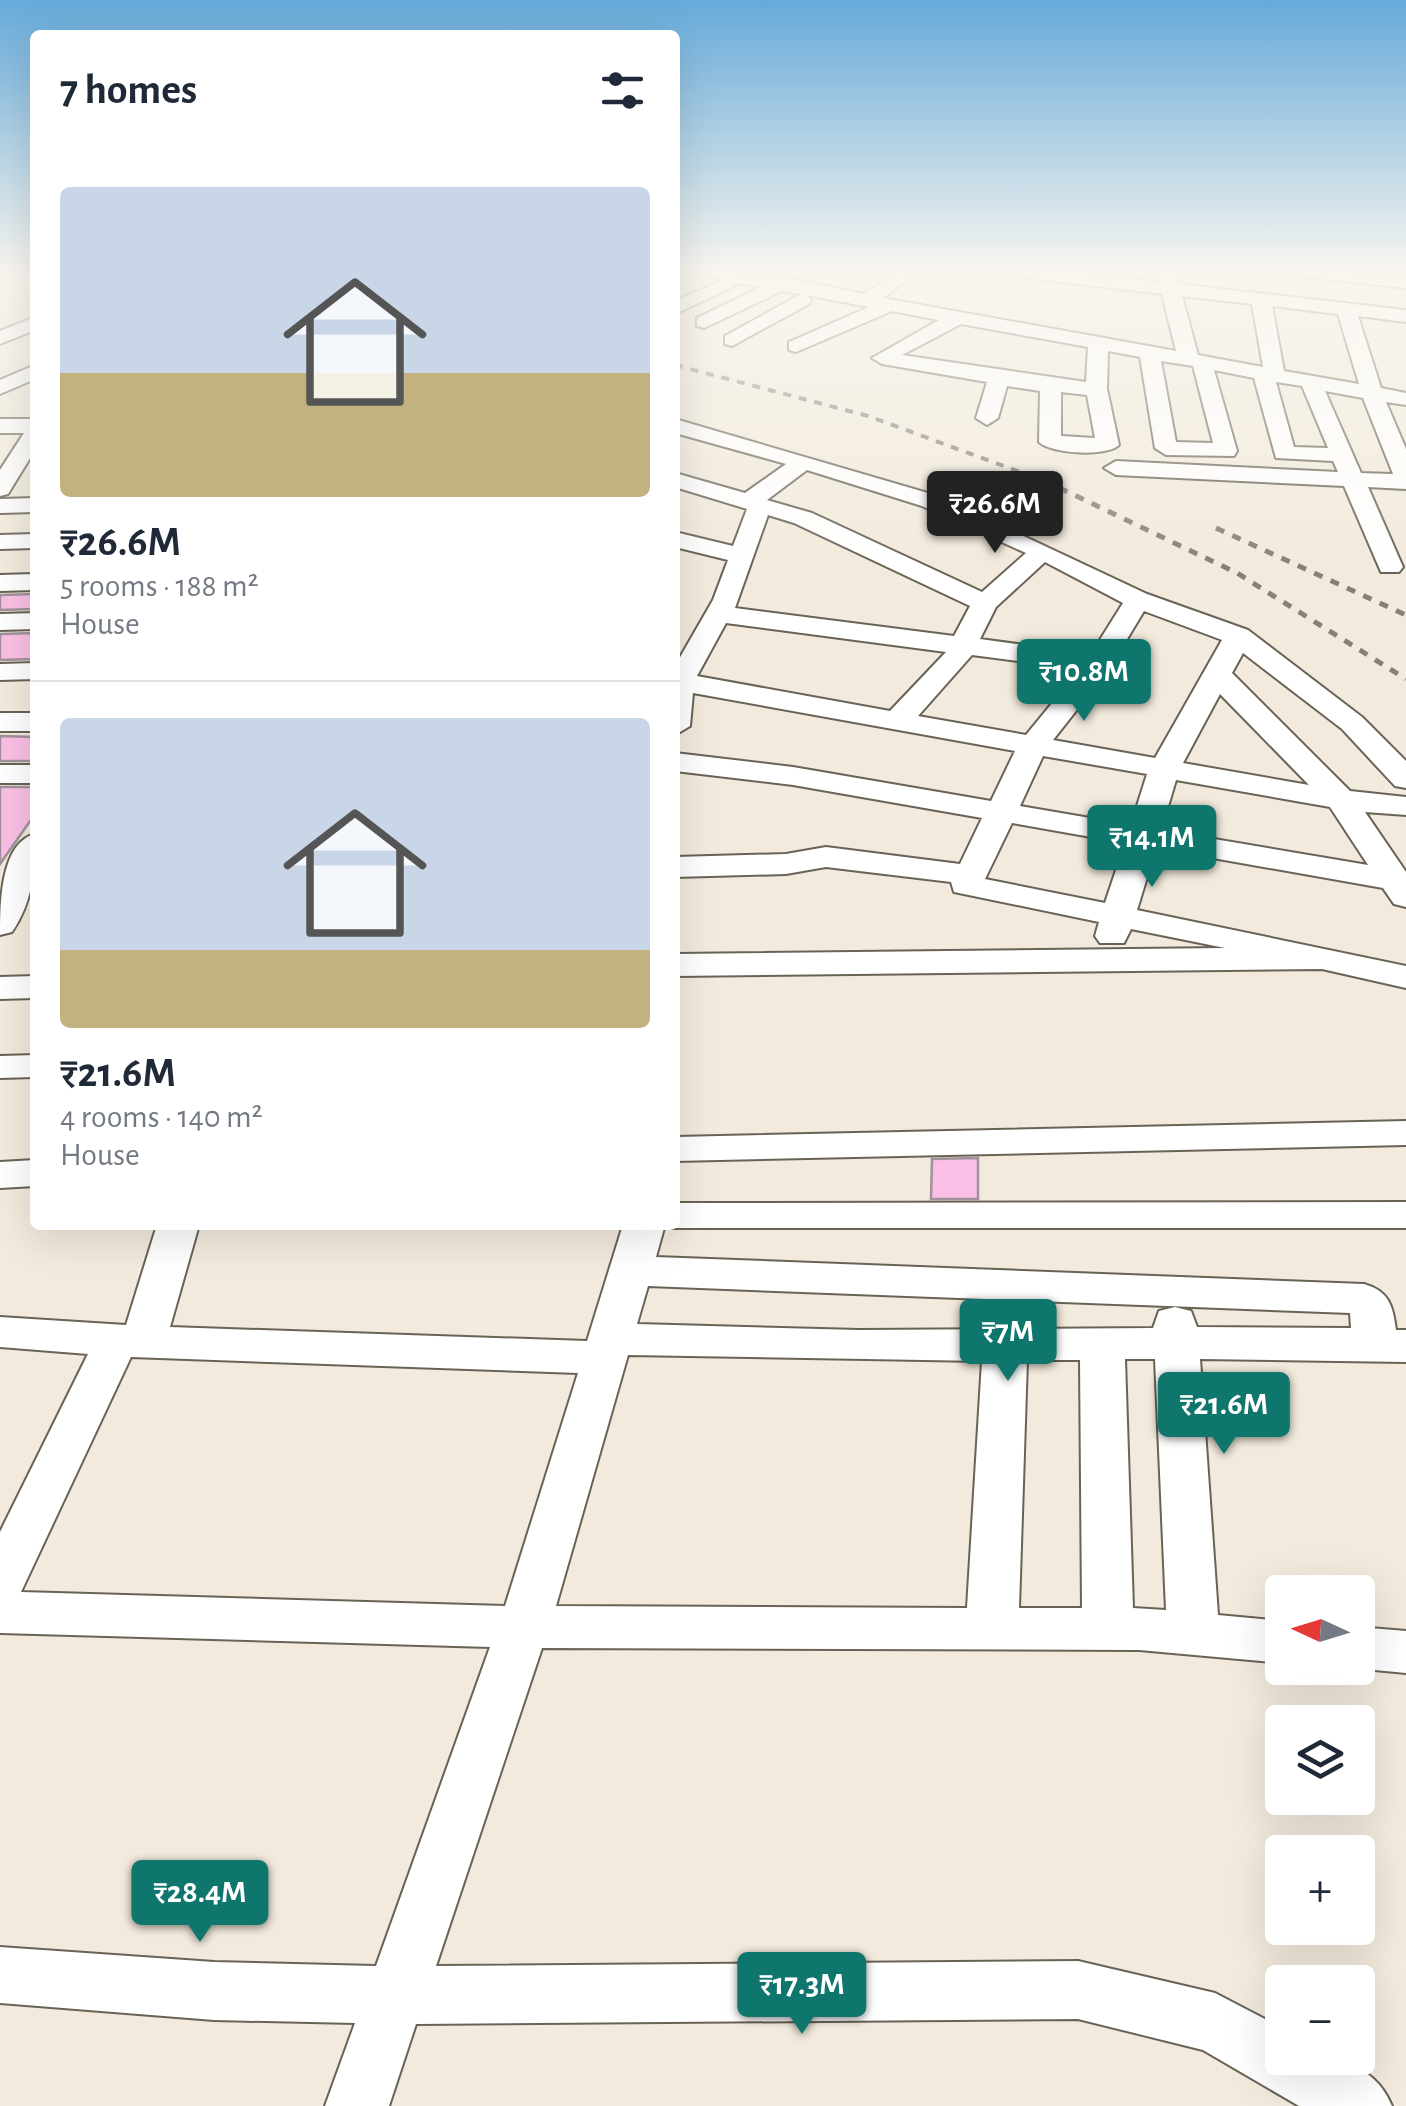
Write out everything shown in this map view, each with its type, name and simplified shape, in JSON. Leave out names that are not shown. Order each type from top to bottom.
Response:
[{"type":"street","points":[[950,370],[1052,386],[1094,370]]},
{"type":"street","points":[[1097,370],[1112,456]]},
{"type":"street","points":[[1153,370],[1166,448]]},
{"type":"street","points":[[1112,456],[1166,448],[1226,450],[1199,370]]},
{"type":"street","points":[[1246,370],[1406,398]]},
{"type":"street","points":[[1269,370],[1284,453],[1339,456]]},
{"type":"street","points":[[1052,386],[1050,442],[1112,456],[1352,479],[1406,479],[1365,370]]},
{"type":"street","points":[[987,418],[998,379]]},
{"type":"street","points":[[1311,382],[1339,456],[1390,566]]},
{"type":"street","points":[[0,426],[30,429]]},
{"type":"street","points":[[680,427],[930,500],[1044,551],[1138,600],[1238,636],[1352,724],[1406,779]]},
{"type":"street","points":[[0,489],[30,438]]},
{"type":"street","points":[[680,678],[718,614],[754,505],[804,462]]},
{"type":"street","points":[[680,482],[802,518],[985,603]]},
{"type":"street","points":[[0,506],[30,505]]},
{"type":"street","points":[[680,540],[740,556]]},
{"type":"street","points":[[0,542],[30,542]]},
{"type":"street","points":[[897,720],[956,662],[985,603],[1044,551]]},
{"type":"street","points":[[0,583],[30,582]]},
{"type":"street","points":[[1138,600],[1099,663],[1033,745],[966,886],[1406,977]]},
{"type":"street","points":[[718,614],[1099,663]]},
{"type":"street","points":[[0,622],[30,621]]},
{"type":"street","points":[[1105,960],[1164,769],[1238,636]]},
{"type":"street","points":[[0,672],[30,671]]},
{"type":"street","points":[[1217,674],[1341,800],[1401,888]]},
{"type":"street","points":[[680,681],[1341,800],[1406,806]]},
{"type":"street","points":[[0,722],[30,722]]},
{"type":"street","points":[[680,763],[792,776],[1401,888]]},
{"type":"street","points":[[0,774],[30,774]]},
{"type":"street","points":[[0,846],[30,845]]},
{"type":"street","points":[[0,925],[30,856]]},
{"type":"street","points":[[680,867],[786,864],[826,857],[971,875]]},
{"type":"street","points":[[680,965],[1322,958]]},
{"type":"street","points":[[0,988],[30,987]]},
{"type":"street","points":[[0,1067],[30,1066]]},
{"type":"street","points":[[680,1149],[1406,1133]]},
{"type":"street","points":[[0,1175],[30,1173]]},
{"type":"street","points":[[680,1217],[1406,1214]]},
{"type":"street","points":[[0,1583],[130,1341],[176,1230]]},
{"type":"street","points":[[0,1332],[130,1341],[610,1349],[1390,1346],[1372,1307],[1364,1298],[1169,1291],[638,1248],[610,1349],[522,1627],[358,2106]]},
{"type":"street","points":[[1169,1291],[1180,1344],[1192,1634]]},
{"type":"street","points":[[1102,1346],[1108,1629]]},
{"type":"street","points":[[992,1630],[1004,1347]]},
{"type":"street","points":[[0,1612],[522,1627],[1108,1629],[1265,1640]]},
{"type":"street","points":[[1375,1649],[1406,1652]]},
{"type":"street","points":[[0,1975],[214,1991],[396,1995],[1078,1990],[1214,2023],[1360,2106]]},
{"type":"building","points":[[30,594],[30,609],[0,610],[0,595]]},
{"type":"building","points":[[30,633],[30,659],[0,660],[0,634]]},
{"type":"building","points":[[0,736],[30,737],[30,761],[0,761]]},
{"type":"building","points":[[0,787],[30,787],[30,821],[0,864]]},
{"type":"building","points":[[978,1158],[978,1199],[931,1199],[932,1159]]},
{"type":"railway","points":[[695,370],[868,416],[1047,482]]},
{"type":"railway","points":[[1043,480],[1047,482]]},
{"type":"railway","points":[[1047,482],[1237,573],[1406,679]]},
{"type":"railway","points":[[1216,528],[1406,615]]}]
